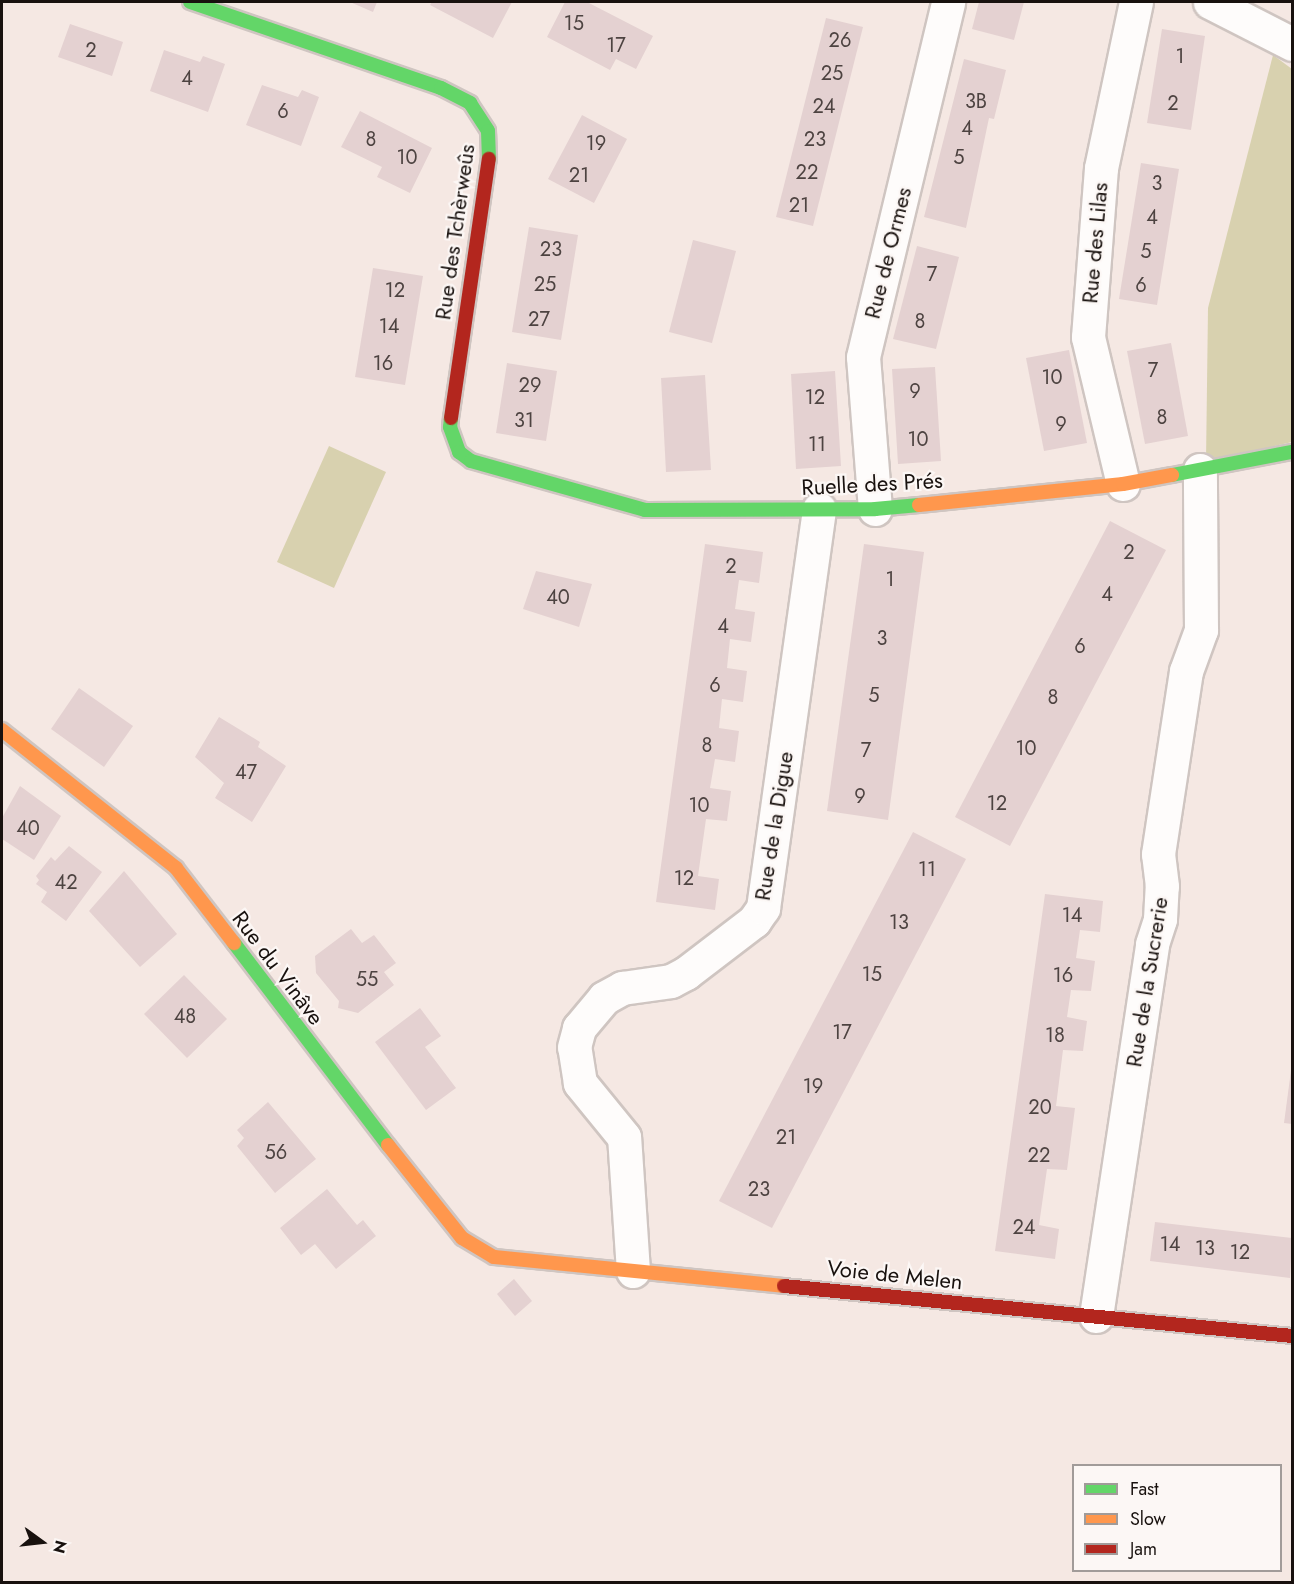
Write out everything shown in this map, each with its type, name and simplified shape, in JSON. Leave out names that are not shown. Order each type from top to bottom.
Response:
[{"type":"street","name":"Rue des Tchèrweûs","points":[[190,2],[441,88],[470,103],[480,115],[488,131],[490,155],[451,409],[452,441],[459,452]]},
{"type":"street","name":"Rue de Ormes","points":[[875,509],[863,357],[948,2]]},
{"type":"street","name":"Rue des Lilas","points":[[1123,484],[1088,337],[1101,168],[1136,2]]},
{"type":"street","points":[[1210,2],[1293,44]]},
{"type":"street","name":"Ruelle des Prés","points":[[459,452],[487,466],[599,500],[645,510],[875,509],[1123,484],[1293,453]]},
{"type":"street","name":"Rue de la Sucrerie","points":[[1096,1316],[1152,944],[1160,919],[1162,886],[1158,854],[1184,683],[1201,630],[1200,470]]},
{"type":"street","name":"Rue de la Digue","points":[[633,1270],[624,1137],[580,1083],[574,1065],[574,1047],[579,1028],[604,998],[622,988],[671,981],[686,973],[754,921],[763,908],[819,509]]},
{"type":"street","name":"Rue du Vinâve","points":[[2,730],[176,868],[437,1209],[462,1238],[494,1257]]},
{"type":"street","name":"Voie de Melen","points":[[494,1257],[1293,1336]]},
{"type":"shaded area","points":[[1273,55],[1292,69],[1292,442],[1206,462],[1208,308]]},
{"type":"shaded area","points":[[329,446],[386,472],[334,588],[277,562]]},
{"type":"building","points":[[350,2],[377,2],[373,12]]},
{"type":"building","points":[[432,2],[512,2],[493,38],[430,5]]},
{"type":"building","points":[[565,2],[587,2],[653,36],[636,69],[616,59],[610,70],[547,37]]},
{"type":"building","points":[[979,2],[1024,2],[1014,40],[972,29]]},
{"type":"building","points":[[826,18],[863,27],[813,226],[776,217]]},
{"type":"building","points":[[70,24],[123,42],[112,76],[58,57]]},
{"type":"building","points":[[1162,29],[1205,36],[1191,130],[1147,123]]},
{"type":"building","points":[[164,50],[200,62],[203,56],[225,64],[208,112],[150,91]]},
{"type":"building","points":[[964,59],[1006,70],[994,119],[989,118],[966,228],[924,217]]},
{"type":"building","points":[[262,85],[298,97],[302,90],[319,97],[301,146],[246,125]]},
{"type":"building","points":[[360,111],[432,148],[410,193],[377,177],[382,167],[341,147]]},
{"type":"building","points":[[582,115],[627,139],[594,203],[548,179]]},
{"type":"building","points":[[1141,163],[1179,169],[1157,305],[1119,299]]},
{"type":"building","points":[[529,227],[578,235],[561,340],[512,332]]},
{"type":"building","points":[[693,240],[736,251],[712,343],[669,332]]},
{"type":"building","points":[[917,246],[959,257],[936,349],[893,339]]},
{"type":"building","points":[[373,268],[423,276],[405,385],[355,377]]},
{"type":"building","points":[[1171,343],[1188,436],[1145,444],[1127,351]]},
{"type":"building","points":[[1069,350],[1087,443],[1044,451],[1026,358]]},
{"type":"building","points":[[507,363],[557,371],[546,441],[496,433]]},
{"type":"building","points":[[935,367],[941,461],[898,464],[892,369]]},
{"type":"building","points":[[835,371],[841,466],[796,469],[791,374]]},
{"type":"building","points":[[705,375],[711,470],[666,472],[661,378]]},
{"type":"building","points":[[1110,521],[1166,550],[1010,846],[955,817]]},
{"type":"building","points":[[705,544],[763,552],[759,583],[739,580],[735,609],[755,612],[751,642],[730,639],[727,668],[747,671],[743,702],[722,699],[719,728],[739,731],[735,762],[715,759],[710,788],[731,791],[727,821],[706,819],[698,876],[719,879],[715,910],[656,902]]},
{"type":"building","points":[[864,544],[924,552],[888,820],[827,811]]},
{"type":"building","points":[[536,571],[592,584],[579,627],[523,609]]},
{"type":"building","points":[[79,688],[133,726],[104,767],[51,729]]},
{"type":"building","points":[[219,717],[260,742],[258,747],[286,766],[252,822],[215,798],[224,783],[195,757]]},
{"type":"building","points":[[20,786],[61,816],[34,860],[2,839],[2,818]]},
{"type":"building","points":[[913,832],[966,859],[772,1228],[719,1201]]},
{"type":"building","points":[[69,846],[102,872],[66,921],[41,902],[47,892],[36,884],[39,880],[36,876],[51,857],[55,861]]},
{"type":"building","points":[[124,871],[177,934],[140,967],[89,911]]},
{"type":"building","points":[[1045,894],[1103,901],[1100,932],[1080,930],[1076,958],[1095,961],[1091,991],[1071,990],[1067,1017],[1087,1021],[1083,1051],[1063,1050],[1056,1106],[1075,1108],[1067,1170],[1047,1169],[1039,1225],[1059,1229],[1055,1259],[995,1251]]},
{"type":"building","points":[[351,929],[362,943],[374,935],[396,963],[384,972],[394,985],[358,1013],[338,1008],[339,1001],[316,973],[315,956]]},
{"type":"building","points":[[184,975],[227,1019],[187,1058],[144,1014]]},
{"type":"building","points":[[420,1008],[441,1036],[425,1047],[456,1088],[426,1110],[375,1042]]},
{"type":"building","points":[[1292,1063],[1292,1124],[1284,1123]]},
{"type":"building","points":[[268,1102],[316,1159],[275,1193],[237,1146],[244,1138],[237,1130]]},
{"type":"building","points":[[327,1189],[357,1225],[363,1220],[376,1236],[336,1269],[315,1244],[301,1255],[280,1228]]},
{"type":"building","points":[[1155,1222],[1292,1238],[1290,1278],[1150,1261]]},
{"type":"building","points":[[514,1279],[532,1301],[515,1316],[497,1294]]},
{"type":"traffic: fast","points":[[190,2],[441,88],[470,103],[488,131],[489,159]]},
{"type":"traffic: fast","points":[[451,418],[450,427],[459,452],[471,461],[645,510],[875,509],[919,505]]},
{"type":"traffic: fast","points":[[1172,475],[1292,452]]},
{"type":"traffic: fast","points":[[234,943],[388,1145]]},
{"type":"traffic: slow","points":[[919,505],[1123,484],[1172,475]]},
{"type":"traffic: slow","points":[[2,730],[176,868],[234,943]]},
{"type":"traffic: slow","points":[[388,1145],[462,1238],[494,1257],[784,1286]]},
{"type":"traffic: jam","points":[[451,418],[489,159]]},
{"type":"traffic: jam","points":[[784,1286],[1292,1336]]}]
